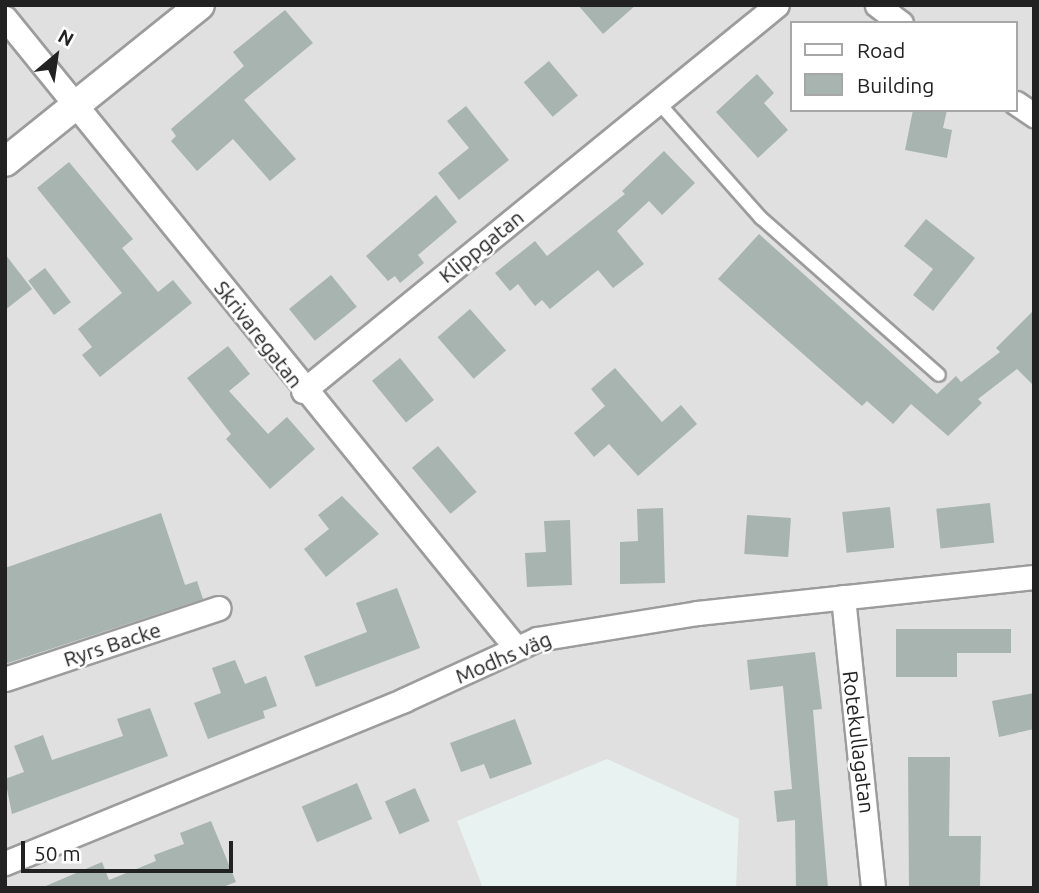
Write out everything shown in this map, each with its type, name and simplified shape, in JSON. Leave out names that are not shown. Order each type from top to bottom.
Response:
[{"type":"street","points":[[5,162],[200,5]]},
{"type":"street","name":"Klippgatan","points":[[303,391],[777,5]]},
{"type":"street","points":[[877,5],[898,21]]},
{"type":"street","name":"Skrivaregatan","points":[[5,18],[303,391],[395,495],[516,648]]},
{"type":"street","points":[[1018,104],[1034,115]]},
{"type":"street","name":"Modhs väg","points":[[5,863],[404,700],[516,648],[572,629],[1034,576]]},
{"type":"street","name":"Rotekullagatan","points":[[843,597],[873,888]]},
{"type":"street","name":"Ryrs Backe","points":[[5,679],[219,608]]},
{"type":"lane","points":[[658,102],[761,218],[939,375]]},
{"type":"shaded area","points":[[5,5],[1034,5],[1034,888],[736,888],[739,819],[607,759],[457,821],[483,888],[5,888]]},
{"type":"building","points":[[578,5],[636,5],[603,34]]},
{"type":"building","points":[[285,10],[313,43],[244,100],[296,159],[270,181],[233,139],[197,171],[171,141],[176,136],[171,129],[244,66],[233,52]]},
{"type":"building","points":[[549,61],[578,95],[553,117],[524,82]]},
{"type":"building","points":[[757,74],[774,93],[764,103],[788,130],[758,158],[716,112]]},
{"type":"building","points":[[466,106],[509,160],[459,200],[438,173],[469,148],[447,121]]},
{"type":"building","points":[[913,112],[947,112],[943,128],[952,130],[947,158],[905,150]]},
{"type":"building","points":[[664,151],[695,183],[662,215],[649,201],[617,231],[644,264],[613,288],[598,270],[550,309],[542,300],[535,306],[518,284],[510,291],[495,273],[535,241],[547,256],[625,194],[622,191]]},
{"type":"building","points":[[69,162],[133,239],[122,248],[158,292],[173,280],[192,303],[100,377],[82,355],[92,347],[78,329],[122,293],[37,188]]},
{"type":"building","points":[[436,195],[457,222],[418,255],[424,263],[400,283],[395,276],[388,281],[366,256]]},
{"type":"building","points":[[926,219],[975,258],[933,311],[913,295],[933,269],[904,246]]},
{"type":"building","points":[[759,234],[937,394],[956,376],[961,382],[1000,352],[996,348],[1034,310],[1034,386],[1017,369],[978,399],[982,403],[948,436],[911,404],[893,424],[867,401],[862,406],[718,279]]},
{"type":"building","points":[[5,254],[32,289],[5,310]]},
{"type":"building","points":[[45,268],[71,302],[54,315],[28,281]]},
{"type":"building","points":[[331,275],[357,307],[315,341],[289,309]]},
{"type":"building","points":[[470,309],[506,351],[474,379],[438,337]]},
{"type":"building","points":[[228,346],[250,374],[229,391],[268,434],[287,417],[315,449],[270,489],[226,439],[231,434],[187,378]]},
{"type":"building","points":[[400,358],[434,400],[406,423],[372,381]]},
{"type":"building","points":[[615,368],[662,422],[681,405],[697,424],[638,476],[609,444],[594,457],[574,433],[605,406],[591,389]]},
{"type":"building","points":[[438,446],[477,492],[451,514],[412,468]]},
{"type":"building","points":[[342,496],[379,534],[326,577],[304,549],[329,529],[318,515]]},
{"type":"building","points":[[990,503],[994,543],[940,548],[936,509]]},
{"type":"building","points":[[890,507],[894,548],[847,553],[842,512]]},
{"type":"building","points":[[663,508],[665,583],[620,584],[620,542],[638,541],[637,509]]},
{"type":"building","points":[[161,513],[185,585],[197,581],[203,599],[5,664],[5,568]]},
{"type":"building","points":[[747,515],[791,518],[788,557],[744,554]]},
{"type":"building","points":[[570,520],[572,585],[527,587],[525,553],[546,552],[544,521]]},
{"type":"building","points":[[397,588],[420,648],[316,687],[304,656],[367,632],[356,603]]},
{"type":"building","points":[[896,629],[1011,629],[1011,653],[957,653],[957,677],[896,677]]},
{"type":"building","points":[[815,652],[822,709],[813,710],[828,888],[796,888],[795,820],[777,822],[774,791],[792,789],[783,686],[750,690],[747,660]]},
{"type":"building","points":[[235,660],[245,684],[266,676],[277,706],[263,711],[265,718],[208,739],[194,703],[221,693],[212,668]]},
{"type":"building","points":[[1034,693],[1034,729],[999,737],[992,701]]},
{"type":"building","points":[[150,708],[168,756],[12,814],[5,779],[24,772],[14,746],[43,735],[52,760],[123,736],[117,719]]},
{"type":"building","points":[[515,719],[532,764],[490,779],[484,764],[461,772],[450,743]]},
{"type":"building","points":[[908,757],[950,757],[949,836],[981,836],[980,888],[909,888]]},
{"type":"building","points":[[357,783],[372,819],[317,842],[302,806]]},
{"type":"building","points":[[415,788],[430,821],[399,834],[385,801]]},
{"type":"building","points":[[211,821],[236,882],[220,888],[41,888],[102,862],[109,880],[156,861],[154,855],[184,844],[180,833]]}]
